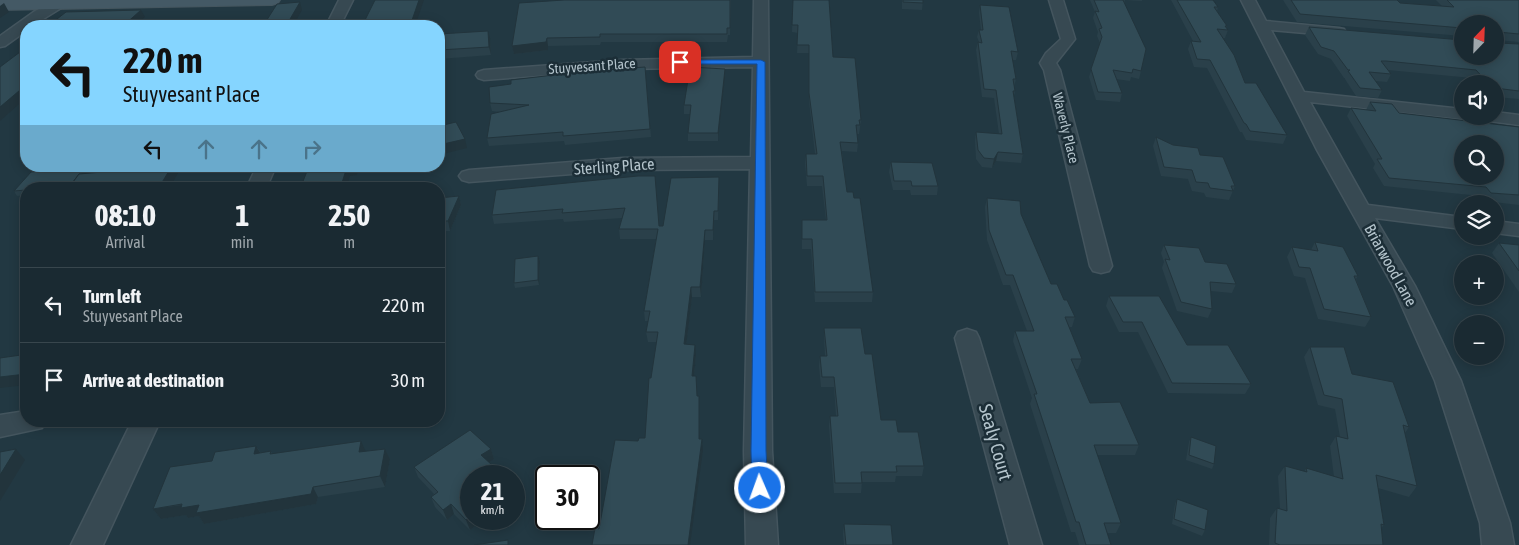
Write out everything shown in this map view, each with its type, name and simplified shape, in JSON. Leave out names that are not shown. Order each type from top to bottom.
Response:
[{"type":"main road","points":[[0,5],[64,2],[272,0]]},
{"type":"street","points":[[336,20],[346,0]]},
{"type":"street","points":[[761,0],[758,451],[762,545]]},
{"type":"street","name":"Waverly Place","points":[[1056,0],[1068,39],[1066,44],[1050,56],[1048,63],[1052,70],[1101,266]]},
{"type":"street","name":"Briarwood Lane","points":[[1248,0],[1263,25],[1326,150],[1404,286],[1448,381],[1494,523],[1498,545]]},
{"type":"street","points":[[33,20],[64,2]]},
{"type":"street","points":[[1263,25],[1358,33]]},
{"type":"street","points":[[0,43],[20,28]]},
{"type":"street","name":"Stuyvesant Place","points":[[484,75],[642,62],[761,62]]},
{"type":"street","points":[[1299,96],[1454,113]]},
{"type":"street","points":[[1504,118],[1519,120]]},
{"type":"street","name":"Sterling Place","points":[[469,176],[623,164],[759,163]]},
{"type":"street","points":[[1360,210],[1454,222]]},
{"type":"street","points":[[1504,228],[1519,230]]},
{"type":"street","name":"Sealy Court","points":[[967,338],[1026,545]]},
{"type":"street","points":[[0,426],[20,423]]},
{"type":"street","points":[[87,545],[143,427]]},
{"type":"building","points":[[375,0],[419,0],[412,20],[365,20]]},
{"type":"building","points":[[564,0],[730,0],[730,28],[727,28],[727,34],[600,34],[600,37],[547,38],[546,42],[512,46],[519,3]]},
{"type":"building","points":[[793,0],[829,0],[833,57],[855,58],[861,120],[859,120],[860,125],[856,125],[858,143],[840,142],[847,192],[853,192],[854,198],[860,198],[873,292],[815,292],[812,239],[802,239],[802,220],[827,220],[823,176],[807,176],[806,154],[817,154],[809,93],[809,45],[797,45],[798,25],[792,25]]},
{"type":"building","points":[[903,0],[923,0],[923,3],[903,2]]},
{"type":"building","points":[[1094,0],[1123,0],[1146,49],[1141,71],[1133,69],[1132,73],[1113,70],[1122,93],[1098,92],[1091,69],[1102,37],[1099,29],[1102,28],[1095,11],[1099,12]]},
{"type":"building","points":[[1177,0],[1213,0],[1218,7],[1214,7],[1228,30],[1217,29],[1234,55],[1245,83],[1256,83],[1287,135],[1250,131],[1210,60],[1197,59],[1191,41],[1201,42]]},
{"type":"building","points":[[1291,0],[1397,0],[1400,3],[1454,7],[1447,0],[1519,0],[1519,34],[1504,33],[1504,15],[1454,15],[1454,27],[1300,14]]},
{"type":"building","points":[[300,2],[290,20],[267,20],[277,4]]},
{"type":"building","points":[[980,5],[1009,7],[1018,52],[1011,51],[1016,79],[1013,79],[1015,91],[1013,91],[1023,154],[998,152],[994,159],[984,158],[978,150],[976,132],[1002,134],[996,90],[984,89],[978,42],[982,43],[979,30],[983,30]]},
{"type":"building","points":[[141,10],[130,20],[56,20],[66,12]]},
{"type":"building","points":[[1309,27],[1454,39],[1454,65],[1504,65],[1504,43],[1519,44],[1519,91],[1504,89],[1504,75],[1481,75],[1476,70],[1386,61],[1381,61],[1391,74],[1369,72],[1382,90],[1360,88],[1348,71],[1350,70],[1348,70],[1334,51],[1321,47]]},
{"type":"building","points":[[488,31],[489,47],[445,50],[445,34]]},
{"type":"building","points":[[20,52],[20,90],[0,107],[0,67]]},
{"type":"building","points":[[645,67],[650,129],[563,136],[563,132],[487,138],[491,114],[529,105],[490,103],[489,87],[511,84],[511,80]]},
{"type":"building","points":[[690,67],[725,69],[718,133],[688,133],[691,105],[684,105]]},
{"type":"building","points":[[1370,102],[1392,104],[1399,113],[1454,119],[1454,125],[1519,127],[1519,195],[1491,193],[1486,187],[1464,185],[1504,185],[1504,135],[1454,135],[1454,184],[1389,178],[1377,159],[1382,159],[1351,108],[1376,111]]},
{"type":"building","points":[[456,122],[465,139],[445,144],[445,125]]},
{"type":"building","points":[[1156,137],[1173,145],[1198,148],[1200,155],[1223,157],[1235,186],[1231,186],[1233,191],[1210,188],[1208,183],[1196,182],[1192,170],[1164,167]]},
{"type":"building","points":[[891,162],[932,163],[938,186],[912,186],[911,181],[894,181]]},
{"type":"building","points":[[31,172],[84,172],[79,174],[73,182],[22,182]]},
{"type":"building","points":[[168,172],[162,182],[73,182],[79,174]]},
{"type":"building","points":[[307,172],[345,172],[342,182],[303,182]]},
{"type":"building","points":[[655,176],[659,226],[663,226],[671,178],[719,177],[718,211],[714,211],[713,230],[705,230],[700,287],[691,287],[684,344],[695,345],[692,376],[696,376],[697,396],[699,396],[699,439],[702,439],[688,545],[592,545],[595,530],[600,530],[615,440],[638,441],[639,438],[645,438],[649,378],[651,378],[658,332],[646,332],[650,311],[644,311],[658,229],[619,229],[625,208],[562,213],[563,209],[492,215],[496,190]]},
{"type":"building","points":[[20,184],[20,190],[14,191]]},
{"type":"building","points":[[459,196],[448,221],[445,221],[445,197]]},
{"type":"building","points":[[987,198],[1020,201],[1021,214],[1051,284],[1057,284],[1064,300],[1067,300],[1075,317],[1065,317],[1082,359],[1071,359],[1090,403],[1120,402],[1139,445],[1094,445],[1121,523],[1104,523],[1111,545],[1086,545],[1079,522],[1076,522],[1034,394],[1037,394],[1015,331],[1034,331],[1013,275],[1006,275],[989,230]]},
{"type":"building","points":[[1315,242],[1343,247],[1358,276],[1354,276],[1371,317],[1324,309],[1310,268],[1299,267],[1292,247],[1318,251]]},
{"type":"building","points":[[1164,245],[1199,248],[1205,262],[1227,264],[1236,284],[1210,282],[1212,309],[1181,302],[1165,259],[1170,260]]},
{"type":"building","points":[[1500,245],[1519,245],[1519,271]]},
{"type":"building","points":[[538,256],[538,280],[514,283],[515,259]]},
{"type":"building","points":[[1109,296],[1159,296],[1187,345],[1228,345],[1251,384],[1172,383],[1142,322],[1123,322]]},
{"type":"building","points":[[824,328],[861,328],[865,354],[872,354],[881,420],[896,420],[898,432],[918,432],[924,466],[896,466],[897,472],[861,472],[862,483],[835,483],[830,416],[838,416],[834,377],[822,377],[820,356],[827,356]]},
{"type":"building","points":[[1310,347],[1344,347],[1352,374],[1393,382],[1409,427],[1403,425],[1417,486],[1376,475],[1384,525],[1381,524],[1383,545],[1280,545],[1275,543],[1277,508],[1287,511],[1285,466],[1307,472],[1306,468],[1343,479],[1336,436],[1348,439],[1342,399],[1324,395]]},
{"type":"building","points":[[20,355],[20,375],[0,377],[0,358]]},
{"type":"building","points":[[470,430],[491,449],[481,455],[492,465],[460,465],[460,514],[451,504],[443,510],[431,497],[438,492],[414,467]]},
{"type":"building","points":[[1191,437],[1216,446],[1214,464],[1189,455]]},
{"type":"building","points":[[361,441],[359,452],[385,449],[380,476],[313,487],[311,494],[196,513],[199,505],[181,508],[182,504],[153,509],[170,467],[212,461],[215,452],[256,446],[254,454],[271,451],[270,454]]},
{"type":"building","points":[[16,449],[0,475],[0,452]]},
{"type":"building","points":[[1177,499],[1208,510],[1205,530],[1174,519]]},
{"type":"building","points":[[844,524],[891,525],[893,545],[846,545]]},
{"type":"building","points":[[508,540],[508,545],[474,545]]},
{"type":"route","points":[[680,62],[761,62],[758,451],[760,488]]}]
